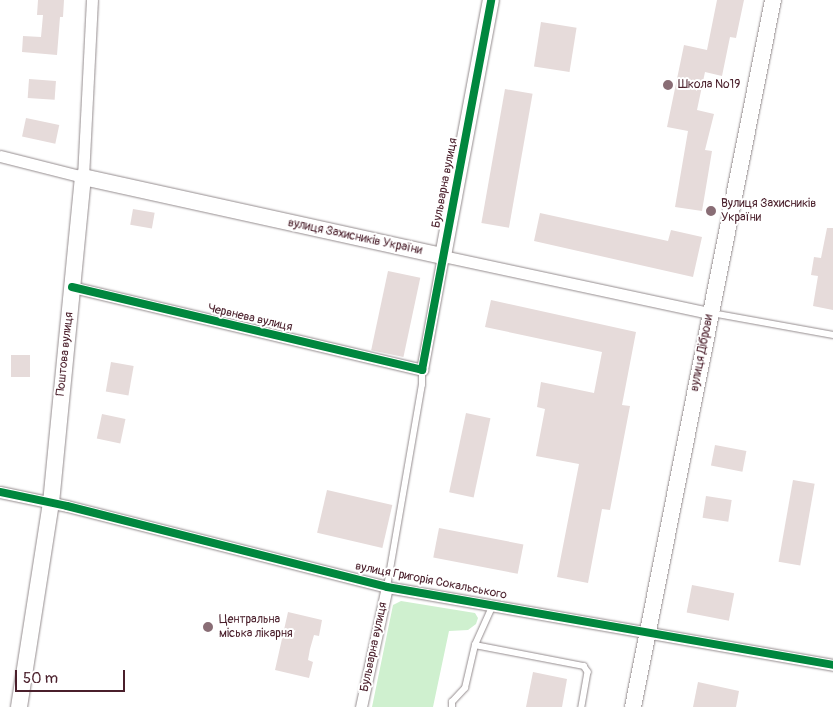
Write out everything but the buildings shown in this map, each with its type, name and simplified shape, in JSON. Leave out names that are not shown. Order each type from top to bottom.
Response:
[{"type":"street","name":"Поштова вулиця","points":[[19,707],[51,503],[83,177],[92,0]]},
{"type":"street","name":"Бульварна вулиця","points":[[422,370],[491,0]]},
{"type":"street","name":"вулиця Діброви","points":[[632,707],[772,0]]},
{"type":"street","name":"вулиця Захисників України","points":[[0,156],[83,177],[710,313]]},
{"type":"street","name":"Червнева вулиця","points":[[72,287],[422,370]]},
{"type":"street","name":"вулиця Григорія Сокальського","points":[[0,492],[387,587],[833,665]]},
{"type":"street","name":"Бульварна вулиця","points":[[361,707],[387,587]]},
{"type":"lane","points":[[710,313],[833,335]]},
{"type":"lane","points":[[387,587],[422,385],[422,370]]},
{"type":"lane","points":[[452,707],[452,702],[466,688],[475,645],[492,604]]},
{"type":"lane","points":[[475,645],[584,666],[588,672],[582,707]]},
{"type":"green space","points":[[401,601],[475,613],[478,618],[476,624],[468,630],[449,631],[433,707],[372,707],[393,605]]},
{"type":"cycle path","points":[[72,287],[422,370],[491,0]]},
{"type":"cycle path","points":[[0,492],[67,506],[387,587],[833,665]]},
{"type":"place","name":"Школа №19","points":[[668,85]]},
{"type":"place","name":"Вулиця Захисників України","points":[[711,211]]},
{"type":"place","name":"Центральна міська лікарня","points":[[208,627]]}]
